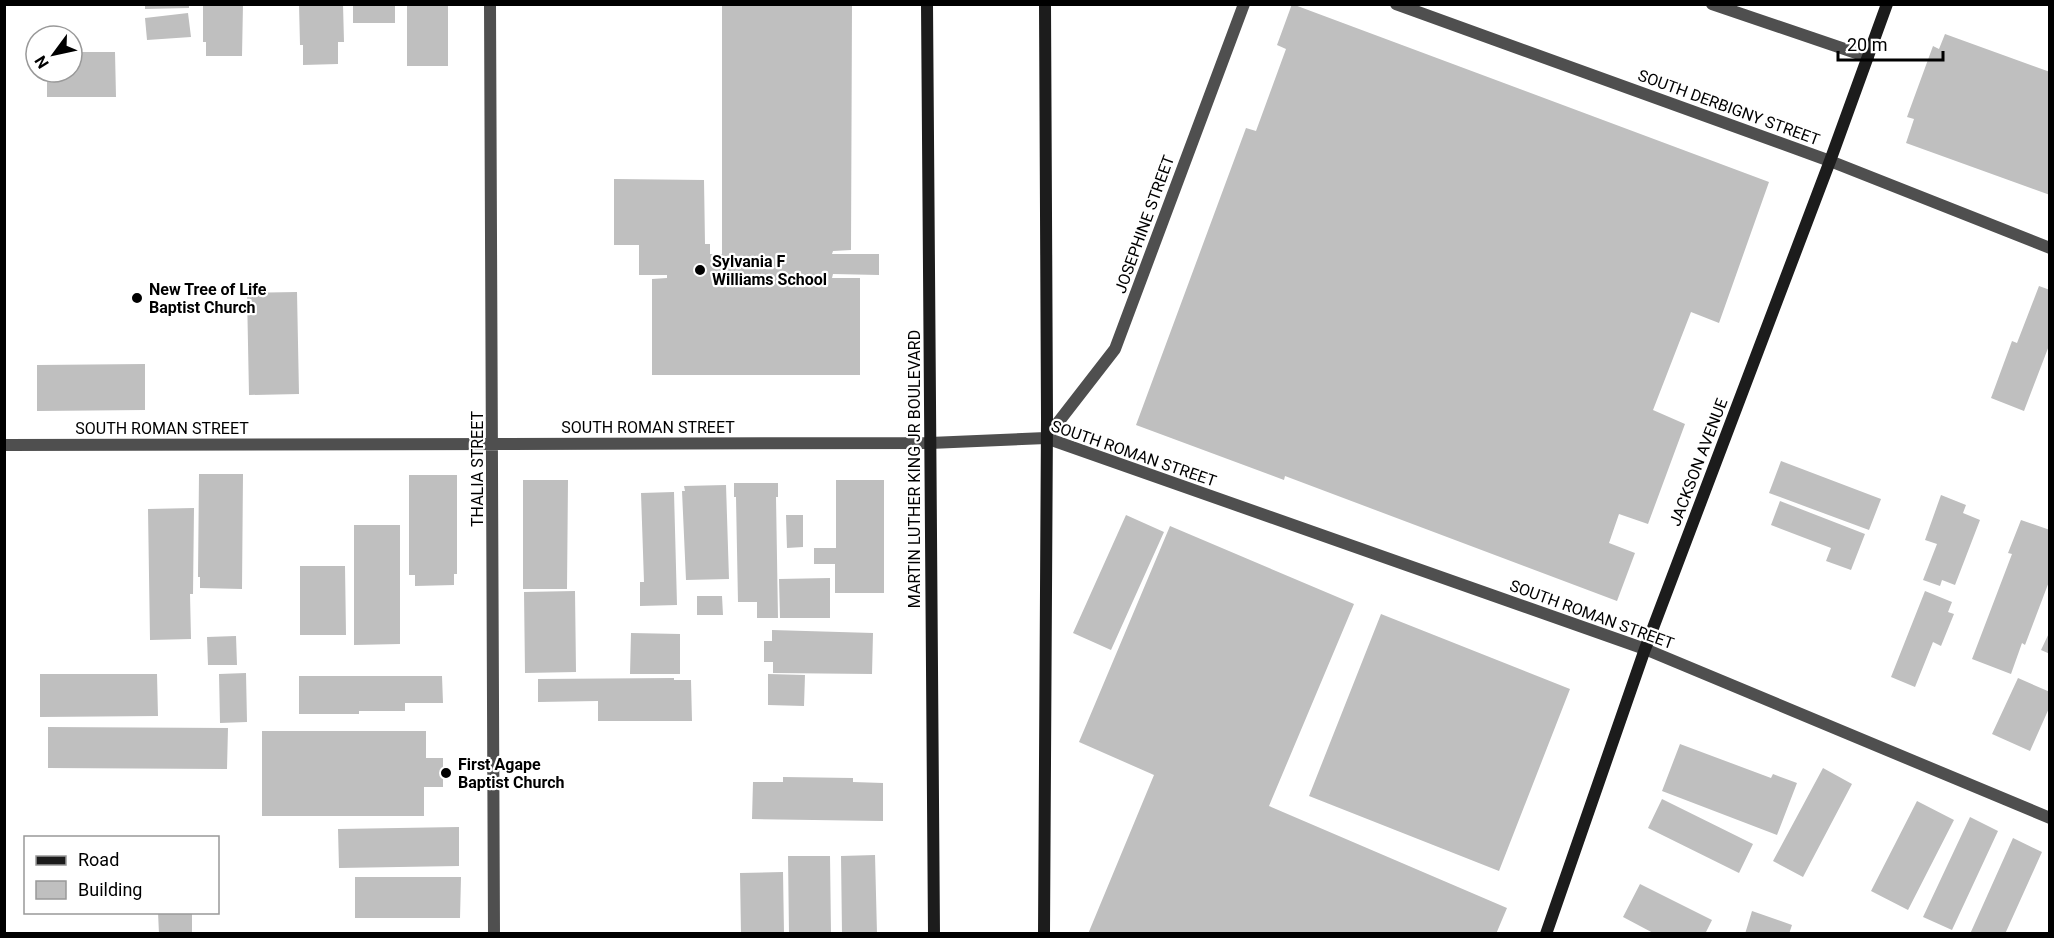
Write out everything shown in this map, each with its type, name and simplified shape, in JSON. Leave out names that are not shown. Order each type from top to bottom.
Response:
[{"type":"street","name":"THALIA STREET","points":[[490,4],[494,933]]},
{"type":"street","name":"MARTIN LUTHER KING JR BOULEVARD","points":[[927,4],[934,933]]},
{"type":"street","points":[[1044,933],[1046,4]]},
{"type":"street","name":"JOSEPHINE STREET","points":[[1046,438],[1115,350],[1244,4]]},
{"type":"street","name":"SOUTH DERBIGNY STREET","points":[[1396,4],[1830,161],[2049,248]]},
{"type":"street","points":[[1712,4],[1868,57]]},
{"type":"street","name":"JACKSON AVENUE","points":[[1546,933],[1645,650],[1887,4]]},
{"type":"street","name":"SOUTH ROMAN STREET","points":[[4,445],[930,443],[1046,438],[1645,650],[2049,818]]},
{"type":"building","points":[[145,4],[189,4],[189,8],[145,9]]},
{"type":"building","points":[[203,4],[243,4],[242,56],[206,56],[206,42],[203,42]]},
{"type":"building","points":[[299,4],[343,4],[344,42],[338,42],[338,64],[303,65]]},
{"type":"building","points":[[353,4],[395,4],[395,23],[353,23]]},
{"type":"building","points":[[407,4],[448,4],[448,66],[407,66]]},
{"type":"building","points":[[722,4],[852,4],[851,250],[833,251],[832,254],[879,254],[879,275],[833,274],[832,278],[860,278],[860,375],[652,375],[652,279],[667,278],[667,275],[639,275],[639,245],[614,245],[614,179],[704,180],[705,244],[710,244],[710,254],[722,254]]},
{"type":"building","points":[[1292,4],[1769,182],[1719,323],[1691,312],[1653,410],[1685,424],[1648,524],[1619,514],[1609,543],[1635,553],[1617,601],[1285,476],[1284,480],[1136,425],[1246,128],[1256,131],[1286,49],[1277,45]]},
{"type":"building","points":[[188,13],[191,37],[147,40],[145,18]]},
{"type":"building","points":[[1945,34],[2050,72],[2050,195],[1906,143],[1914,119],[1907,117],[1933,46],[1939,49]]},
{"type":"building","points":[[84,52],[115,52],[116,97],[47,97],[47,84],[84,84]]},
{"type":"building","points":[[2039,286],[2050,290],[2050,343],[2024,411],[1991,398],[2012,341],[2017,343]]},
{"type":"building","points":[[297,292],[299,394],[249,395],[247,293]]},
{"type":"building","points":[[145,364],[145,410],[37,411],[37,365]]},
{"type":"building","points":[[1781,461],[1881,499],[1869,530],[1769,493]]},
{"type":"building","points":[[199,474],[243,474],[242,589],[200,588],[200,577],[198,577]]},
{"type":"building","points":[[409,475],[457,475],[457,574],[454,574],[454,585],[415,586],[415,575],[409,575]]},
{"type":"building","points":[[523,480],[568,480],[567,589],[523,589]]},
{"type":"building","points":[[836,480],[884,480],[884,593],[835,593],[835,564],[814,564],[814,548],[836,548]]},
{"type":"building","points":[[734,483],[778,483],[778,497],[776,497],[778,618],[757,618],[757,602],[738,602]]},
{"type":"building","points":[[726,485],[729,579],[686,580],[682,491],[685,491],[684,486]]},
{"type":"building","points":[[674,492],[677,605],[640,606],[640,582],[644,582],[641,493]]},
{"type":"building","points":[[1941,495],[1966,505],[1963,513],[1980,520],[1955,585],[1942,580],[1940,586],[1923,580],[1937,544],[1925,540]]},
{"type":"building","points":[[1780,501],[1865,534],[1851,570],[1826,561],[1831,548],[1771,525]]},
{"type":"building","points":[[194,508],[193,594],[190,594],[191,639],[150,640],[148,509]]},
{"type":"building","points":[[786,515],[803,515],[803,547],[787,548]]},
{"type":"building","points":[[1126,515],[1164,532],[1111,650],[1073,633]]},
{"type":"building","points":[[2021,520],[2050,530],[2050,579],[2025,645],[2022,643],[2011,674],[1972,659],[2012,554],[2008,553]]},
{"type":"building","points":[[354,525],[400,525],[400,644],[354,645]]},
{"type":"building","points":[[1170,526],[1354,604],[1269,806],[1507,908],[1496,934],[1088,934],[1154,775],[1079,742]]},
{"type":"building","points":[[300,566],[345,566],[346,635],[300,635]]},
{"type":"building","points":[[830,578],[830,618],[780,618],[779,579]]},
{"type":"building","points":[[575,591],[576,672],[525,673],[524,592]]},
{"type":"building","points":[[1925,591],[1952,602],[1948,612],[1954,614],[1941,646],[1933,642],[1915,687],[1891,677]]},
{"type":"building","points":[[697,596],[722,596],[723,615],[697,615]]},
{"type":"building","points":[[1381,614],[1570,689],[1499,871],[1309,796]]},
{"type":"building","points":[[772,630],[873,633],[872,674],[773,673],[773,662],[764,662],[764,641],[772,641]]},
{"type":"building","points":[[2050,631],[2050,654],[2041,650]]},
{"type":"building","points":[[631,633],[680,634],[680,674],[630,674]]},
{"type":"building","points":[[236,636],[237,665],[208,665],[207,637]]},
{"type":"building","points":[[246,673],[247,722],[220,723],[219,674]]},
{"type":"building","points":[[40,674],[157,674],[158,716],[40,717]]},
{"type":"building","points":[[768,674],[805,675],[804,706],[768,705]]},
{"type":"building","points":[[299,676],[442,676],[443,703],[405,703],[405,711],[299,714]]},
{"type":"building","points":[[674,678],[674,680],[691,680],[692,721],[598,721],[598,701],[538,702],[538,679]]},
{"type":"building","points":[[2018,678],[2050,692],[2050,706],[2030,751],[1992,734]]},
{"type":"building","points":[[48,727],[228,728],[227,769],[48,768]]},
{"type":"building","points":[[262,731],[426,731],[426,758],[443,758],[443,787],[424,787],[424,816],[262,816]]},
{"type":"building","points":[[1680,744],[1771,778],[1773,774],[1797,783],[1777,835],[1662,791]]},
{"type":"building","points":[[1823,768],[1852,784],[1803,877],[1773,861]]},
{"type":"building","points":[[783,777],[853,778],[853,782],[883,783],[883,821],[752,819],[753,782],[783,782]]},
{"type":"building","points":[[1662,799],[1753,844],[1739,873],[1648,828]]},
{"type":"building","points":[[1917,801],[1954,820],[1908,910],[1871,891]]},
{"type":"building","points":[[1970,817],[1998,831],[1952,930],[1923,917]]},
{"type":"building","points":[[459,827],[459,866],[339,868],[338,829]]},
{"type":"building","points":[[2013,838],[2042,852],[2005,934],[1970,934]]},
{"type":"building","points":[[875,855],[877,934],[842,934],[841,856]]},
{"type":"building","points":[[788,856],[830,856],[831,934],[789,934]]},
{"type":"building","points":[[783,872],[784,934],[741,934],[740,873]]},
{"type":"building","points":[[355,877],[461,877],[460,918],[355,918]]},
{"type":"building","points":[[1640,884],[1712,920],[1705,934],[1655,934],[1623,917]]},
{"type":"building","points":[[1752,911],[1792,925],[1789,934],[1745,934]]},
{"type":"building","points":[[158,914],[192,914],[192,934],[159,934]]},
{"type":"place","name":"Sylvania F Williams School","points":[[700,270]]},
{"type":"place","name":"New Tree of Life Baptist Church","points":[[137,298]]},
{"type":"place","name":"First Agape Baptist Church","points":[[446,773]]}]
